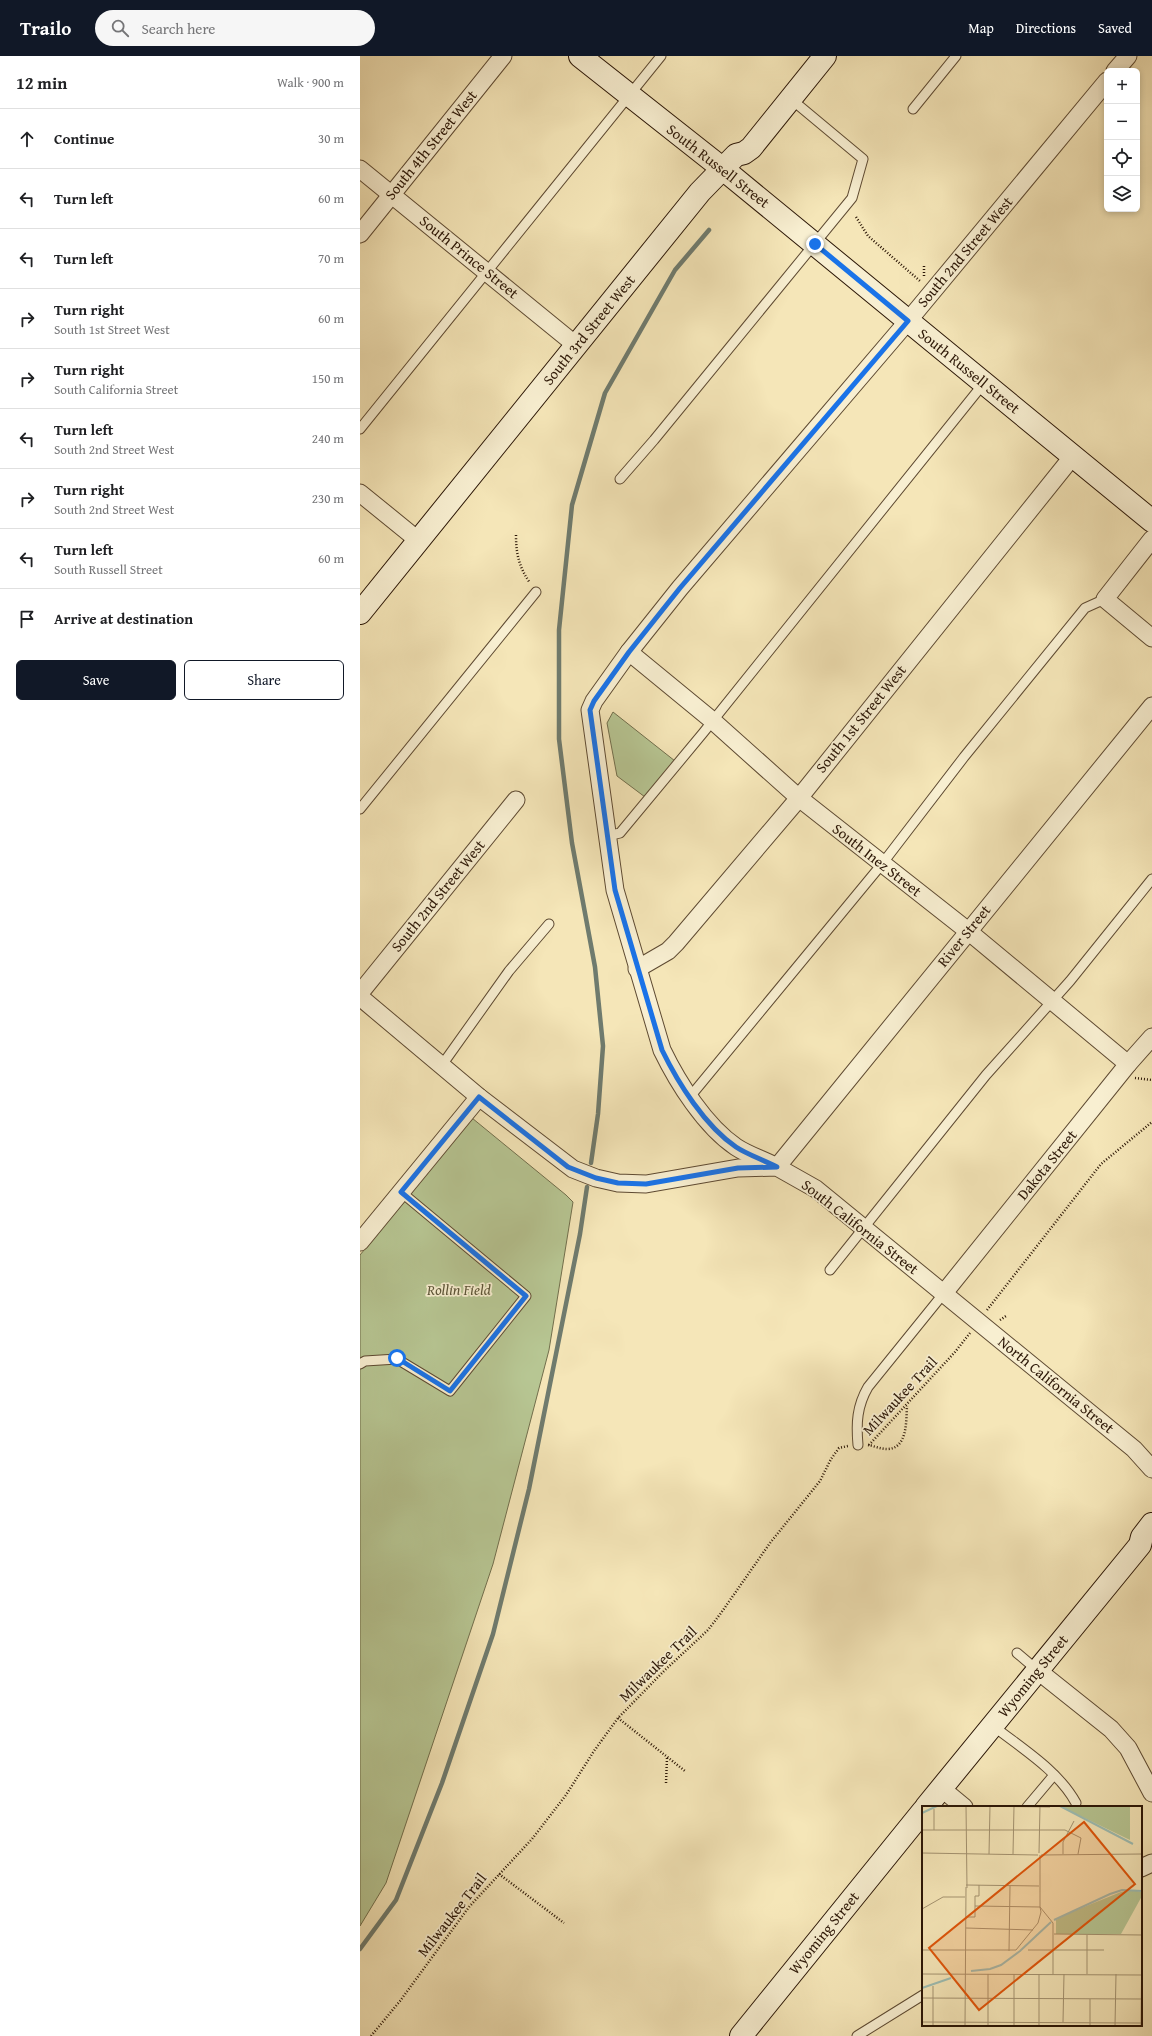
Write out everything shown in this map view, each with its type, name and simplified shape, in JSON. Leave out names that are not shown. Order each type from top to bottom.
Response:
[{"type":"main road","name":"South Russell Street","points":[[580,56],[629,95],[730,162],[815,244],[1152,521]]},
{"type":"main road","points":[[730,162],[740,139],[808,56]]},
{"type":"main road","name":"South 3rd Street West","points":[[360,613],[700,192],[730,162],[751,148],[825,56]]},
{"type":"main road","name":"Wyoming Street","points":[[927,1806],[1037,1670],[1146,1542],[1142,1537],[1152,1524]]},
{"type":"main road","name":"Wyoming Street","points":[[741,2036],[922,1812]]},
{"type":"street","name":"South 4th Street West","points":[[360,234],[503,56]]},
{"type":"street","points":[[1118,68],[1128,56]]},
{"type":"street","name":"South 2nd Street West","points":[[777,1167],[737,1148],[725,1140],[690,1098],[662,1050],[615,890],[590,710],[594,701],[629,652],[680,588],[908,321],[1104,85]]},
{"type":"street","name":"South Prince Street","points":[[360,169],[577,346]]},
{"type":"street","name":"South 1st Street West","points":[[637,969],[668,951],[676,943],[799,798],[1073,456]]},
{"type":"street","points":[[360,493],[419,541]]},
{"type":"street","points":[[1152,539],[1105,599],[1152,638]]},
{"type":"street","name":"South Inez Street","points":[[629,652],[713,721],[799,798],[1051,1000],[1130,1070]]},
{"type":"street","name":"River Street","points":[[777,1167],[1152,706]]},
{"type":"street","name":"South 2nd Street West","points":[[360,993],[516,800]]},
{"type":"street","points":[[360,997],[479,1097],[568,1167],[596,1178],[618,1183],[646,1184],[738,1168],[777,1167]]},
{"type":"street","name":"Dakota Street","points":[[944,1293],[1130,1070],[1152,1037]]},
{"type":"street","points":[[360,1242],[479,1097]]},
{"type":"street","name":"South California Street","points":[[777,1167],[816,1189],[978,1321]]},
{"type":"street","name":"North California Street","points":[[978,1321],[1134,1449],[1152,1469]]},
{"type":"street","name":"North California Street","points":[[1134,1449],[1152,1455]]},
{"type":"street","points":[[1037,1670],[1111,1729],[1128,1748],[1152,1793]]},
{"type":"street","points":[[941,1788],[963,1806]]},
{"type":"street","points":[[1142,1868],[1152,1863]]},
{"type":"lane","points":[[360,428],[661,56]]},
{"type":"lane","points":[[913,109],[956,56]]},
{"type":"lane","points":[[620,479],[852,198],[863,159],[791,99]]},
{"type":"lane","points":[[607,836],[620,833],[713,721],[984,383]]},
{"type":"lane","points":[[360,809],[536,592]]},
{"type":"lane","points":[[690,1098],[882,864],[964,757],[1085,608],[1105,599]]},
{"type":"lane","points":[[830,1270],[986,1075],[1051,1000],[1070,981],[1152,879]]},
{"type":"lane","points":[[442,1065],[509,971],[549,924]]},
{"type":"lane","points":[[360,1364],[365,1361],[397,1358],[450,1391],[526,1296],[401,1192]]},
{"type":"lane","points":[[858,1445],[856,1424],[860,1400],[868,1387],[944,1293]]},
{"type":"lane","points":[[1017,1653],[1037,1670]]},
{"type":"lane","points":[[992,1725],[1054,1775],[1069,1791],[1076,1803]]},
{"type":"lane","points":[[1028,1806],[1054,1775]]},
{"type":"lane","points":[[857,2036],[922,1996]]},
{"type":"path","points":[[856,217],[868,236],[924,284],[924,265]]},
{"type":"path","points":[[516,535],[516,554],[521,570],[536,592]]},
{"type":"path","points":[[1130,1070],[1139,1079],[1152,1080]]},
{"type":"path","name":"Milwaukee Trail","points":[[371,2036],[408,1990],[452,1928],[532,1839],[566,1795],[594,1751],[618,1718],[664,1671],[708,1630],[770,1543],[820,1481],[831,1459],[839,1448],[858,1445],[868,1446],[955,1352],[1101,1164],[1152,1122]]},
{"type":"path","points":[[868,1446],[888,1449],[900,1444],[904,1436],[907,1405]]},
{"type":"path","points":[[618,1718],[685,1771]]},
{"type":"path","points":[[666,1783],[667,1757]]},
{"type":"path","points":[[499,1874],[564,1923]]},
{"type":"green space","points":[[613,712],[675,761],[645,797],[617,776],[607,723]]},
{"type":"green space","name":"Rollin Field","points":[[472,1118],[573,1202],[549,1350],[493,1564],[386,1883],[360,1926],[360,1255]]},
{"type":"waterway","points":[[591,1163],[598,1114],[603,1046],[595,967],[572,843],[559,739],[559,630],[572,505],[605,393],[675,270],[709,230]]},
{"type":"waterway","points":[[360,1949],[396,1900],[442,1783],[493,1634],[529,1489],[580,1234],[587,1187]]},
{"type":"route","points":[[397,1358],[450,1391],[526,1296],[401,1192],[479,1097],[568,1167],[596,1178],[618,1183],[646,1184],[738,1168],[777,1167],[737,1148],[725,1140],[690,1098],[662,1050],[615,890],[590,720],[590,710],[594,701],[629,652],[680,588],[908,321],[815,244]]}]
